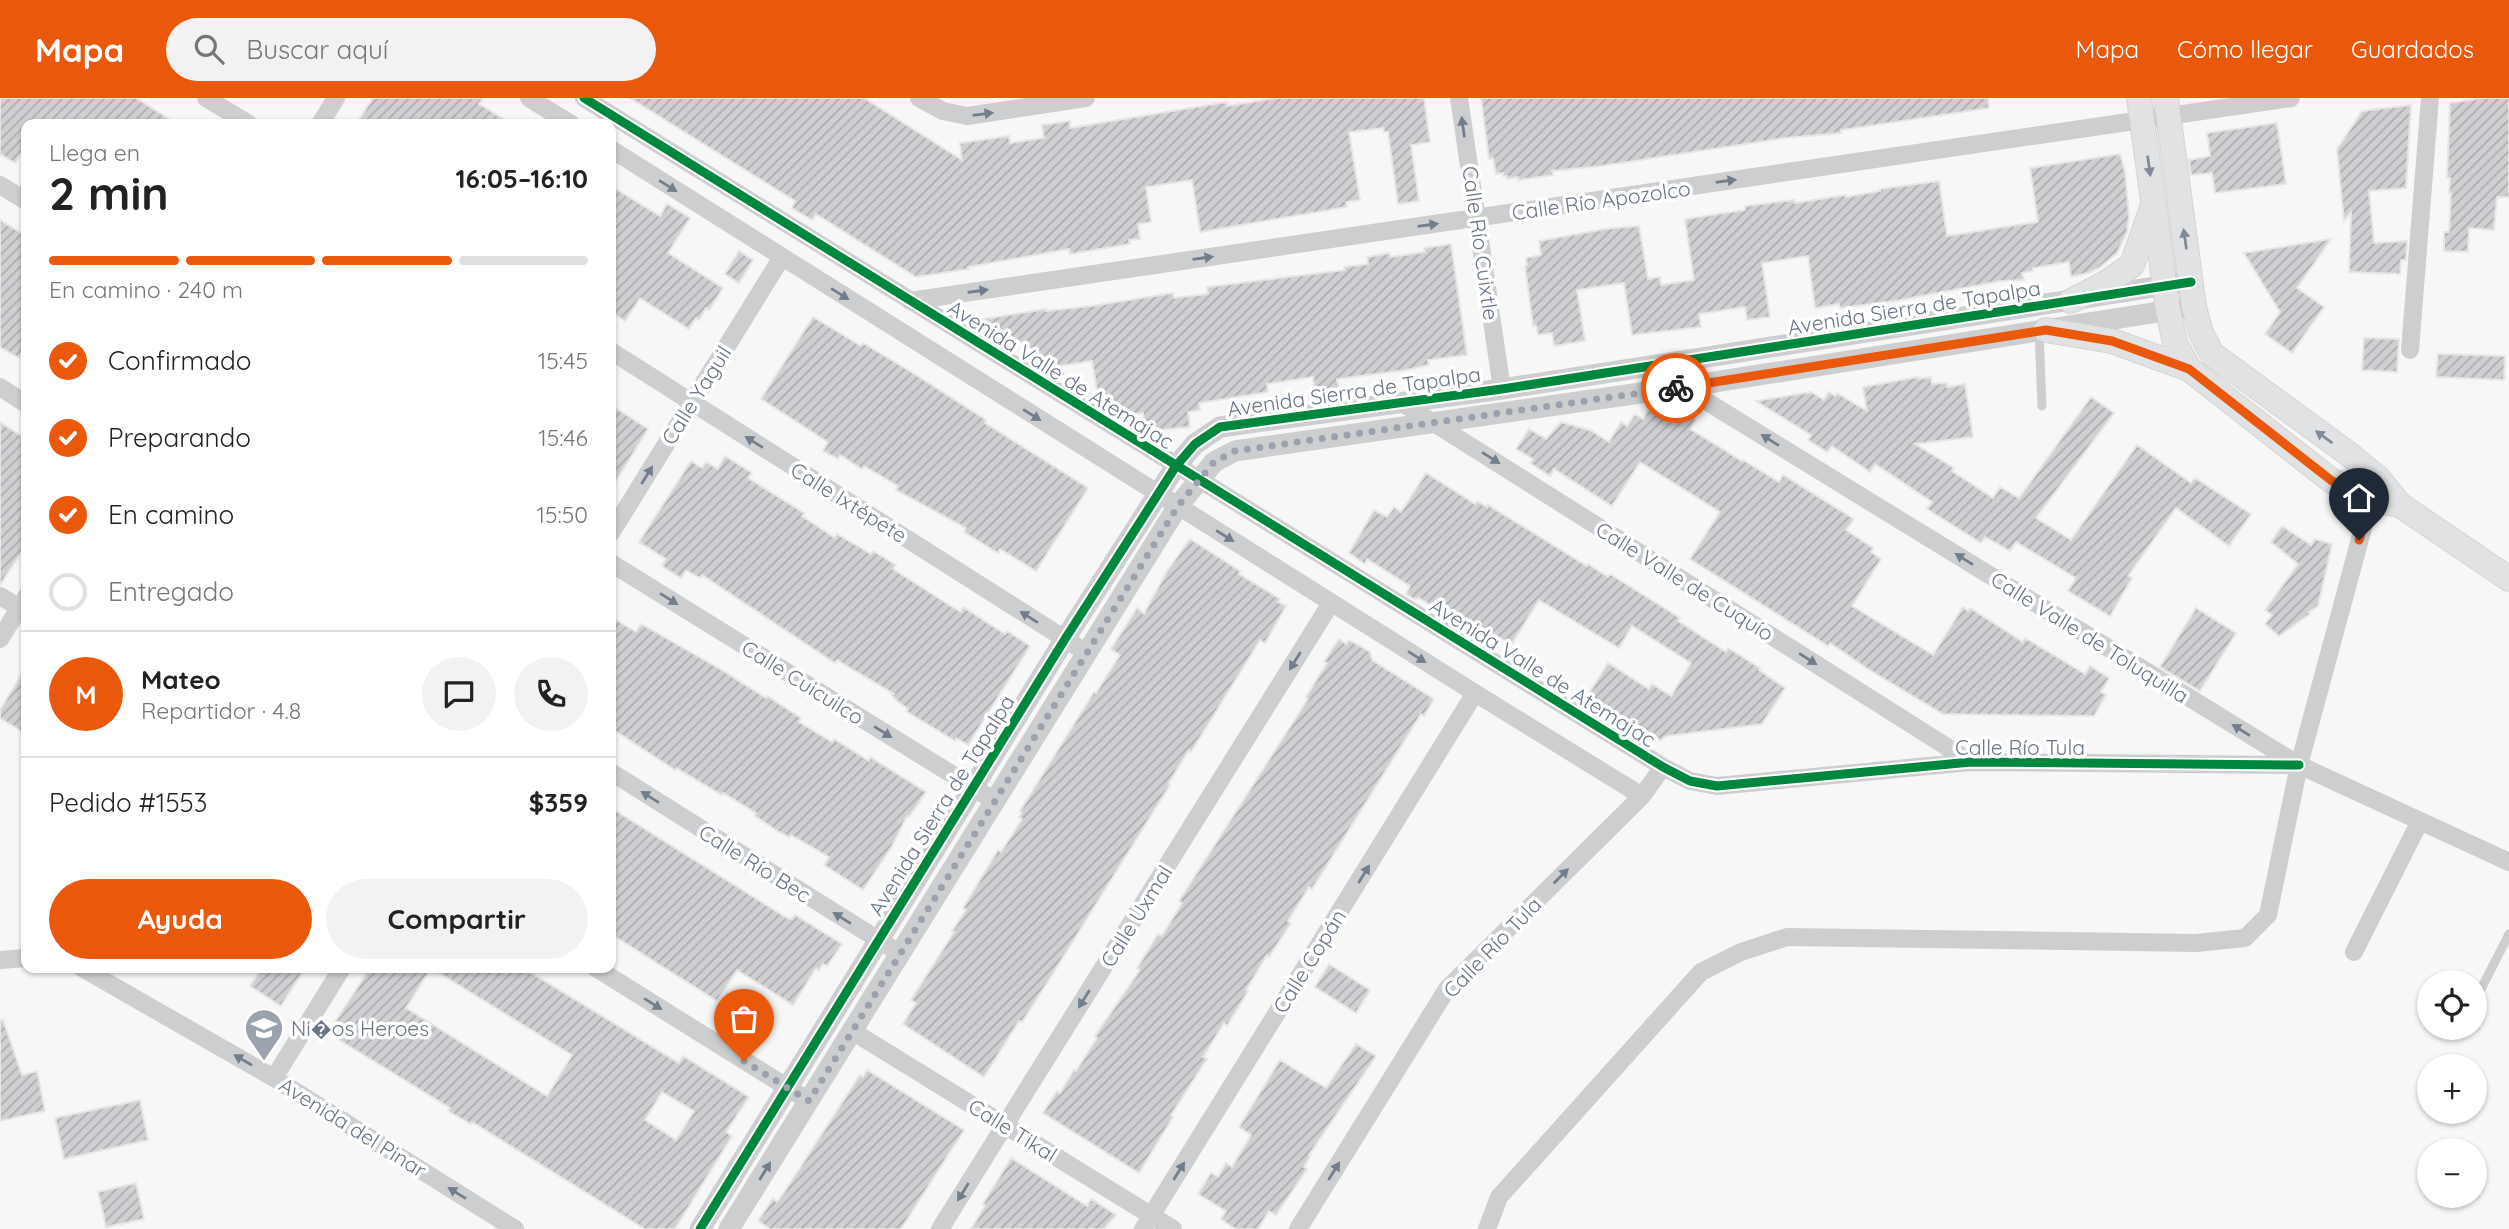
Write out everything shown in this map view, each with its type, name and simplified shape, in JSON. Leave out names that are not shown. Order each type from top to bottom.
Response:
[{"type":"main road","points":[[2167,107],[2194,306],[2201,333],[2212,354],[2374,489],[2509,579]]},
{"type":"main road","points":[[2141,109],[2175,343],[2189,369]]},
{"type":"main road","points":[[2071,301],[2132,265],[2154,201]]},
{"type":"main road","points":[[2043,331],[2112,341],[2189,369],[2332,481],[2374,489]]},
{"type":"street","points":[[205,98],[241,119]]},
{"type":"street","points":[[323,119],[336,98]]},
{"type":"street","points":[[529,98],[563,119]]},
{"type":"street","name":"Avenida Valle de Atemajac","points":[[584,98],[1663,766]]},
{"type":"street","points":[[919,98],[943,111],[967,116],[1086,98]]},
{"type":"street","name":"Calle Río Cuixtle","points":[[1459,98],[1502,389]]},
{"type":"street","name":"Calle Río Apozolco","points":[[910,301],[1477,218],[2141,109],[2291,98]]},
{"type":"street","points":[[2410,349],[2430,98]]},
{"type":"street","points":[[616,152],[1475,694],[1642,796]]},
{"type":"street","points":[[0,185],[21,198]]},
{"type":"street","name":"Calle Yaguil","points":[[616,525],[782,257]]},
{"type":"street","name":"Avenida Sierra de Tapalpa","points":[[729,1229],[1178,506],[1214,462],[1235,451],[1684,387],[2043,331],[2167,298],[2191,282]]},
{"type":"street","name":"Avenida Sierra de Tapalpa","points":[[699,1229],[1065,639],[1176,466],[1195,444],[1220,427],[1502,389],[2071,301],[2167,298],[2194,306]]},
{"type":"street","name":"Calle Ixtépete","points":[[616,354],[1087,653]]},
{"type":"street","points":[[0,387],[21,401]]},
{"type":"street","name":"Calle Valle de Toluquilla","points":[[1684,387],[2299,765],[2509,862]]},
{"type":"street","name":"Calle Valle de Cuquío","points":[[1399,401],[1971,762]]},
{"type":"street","points":[[1487,1229],[1499,1197],[1701,972],[1741,952],[1787,937],[2196,943],[2245,938],[2268,915],[2299,765],[2374,489]]},
{"type":"street","name":"Calle Cuicuilco","points":[[616,566],[995,802]]},
{"type":"street","points":[[0,596],[21,605]]},
{"type":"street","name":"Calle Uxmal","points":[[940,1229],[1331,603]]},
{"type":"street","points":[[0,639],[21,610]]},
{"type":"street","name":"Calle Copán","points":[[1147,1222],[1475,694]]},
{"type":"street","name":"Calle Río Tula","points":[[1298,1229],[1447,989],[1642,796],[1663,766],[1690,781],[1717,786],[1971,762],[2299,765]]},
{"type":"street","name":"Calle Río Bec","points":[[616,775],[901,954]]},
{"type":"street","points":[[2354,952],[2420,821]]},
{"type":"street","points":[[0,960],[21,958]]},
{"type":"street","name":"Avenida del Pinar","points":[[91,973],[274,1078],[514,1228]]},
{"type":"street","points":[[274,1078],[339,973]]},
{"type":"street","points":[[604,973],[809,1101]]},
{"type":"street","name":"Calle Tikal","points":[[852,1031],[1005,1125],[1147,1222],[1173,1229]]},
{"type":"lane","points":[[2042,407],[2043,331]]},
{"type":"lane","points":[[2487,977],[2509,934]]},
{"type":"building","points":[[0,98],[136,98],[169,119],[21,119],[21,154],[15,163],[0,154]]},
{"type":"building","points":[[373,98],[483,98],[479,104],[504,119],[359,119]]},
{"type":"building","points":[[630,98],[864,98],[962,160],[960,143],[1009,136],[1010,143],[1044,138],[1042,125],[1070,121],[1070,128],[1227,102],[1227,106],[1277,98],[1424,98],[1430,142],[1411,145],[1419,201],[1398,204],[1388,132],[1384,132],[1383,128],[1349,132],[1360,200],[1346,202],[1347,207],[1200,232],[1192,180],[1146,187],[1151,222],[1138,224],[1140,239],[1129,240],[1130,244],[1070,254],[1069,249],[916,277],[816,214],[812,220],[792,208],[795,201]]},
{"type":"building","points":[[1481,98],[1988,98],[1989,108],[1841,130],[1841,133],[1785,138],[1552,171],[1553,175],[1518,180],[1518,177],[1507,179],[1503,173],[1496,174],[1493,158],[1489,159]]},
{"type":"building","points":[[2482,98],[2509,98],[2509,197],[2497,197],[2494,230],[2469,228],[2468,252],[2444,251],[2444,232],[2449,232],[2451,193],[2450,178],[2447,178],[2450,103]]},
{"type":"building","points":[[2411,105],[2406,188],[2369,191],[2374,243],[2407,241],[2406,260],[2401,260],[2400,274],[2349,272],[2351,212],[2344,221],[2337,149],[2362,111]]},
{"type":"building","points":[[2277,123],[2286,184],[2215,193],[2212,173],[2191,175],[2189,160],[2210,156],[2207,133]]},
{"type":"building","points":[[2120,154],[2125,172],[2129,216],[2127,232],[2117,253],[2099,268],[2088,273],[2071,277],[2069,262],[2033,268],[2033,271],[2022,273],[2024,280],[2001,281],[1895,301],[1840,308],[1839,304],[1815,308],[1808,256],[1762,263],[1770,317],[1747,320],[1745,307],[1699,314],[1701,327],[1632,335],[1624,283],[1577,290],[1585,341],[1554,346],[1552,333],[1538,335],[1536,325],[1533,326],[1525,266],[1526,258],[1541,255],[1539,241],[1639,226],[1648,279],[1660,277],[1661,285],[1694,280],[1685,219],[1745,210],[1745,206],[1846,197],[1880,189],[1939,181],[1947,236],[2038,222],[2030,168]]},
{"type":"building","points":[[616,189],[660,216],[667,204],[690,218],[668,253],[723,288],[709,310],[706,308],[699,320],[696,318],[689,329],[640,298],[625,321],[616,315]]},
{"type":"building","points":[[0,220],[21,233],[21,355],[19,358],[0,347]]},
{"type":"building","points":[[2331,239],[2297,288],[2324,307],[2292,353],[2265,334],[2280,312],[2244,253]]},
{"type":"building","points":[[1451,244],[1467,355],[1428,360],[1429,365],[1406,370],[1337,379],[1339,388],[1315,392],[1313,377],[1267,384],[1268,392],[1199,403],[1200,410],[1188,412],[1190,427],[1146,431],[1143,413],[1135,414],[1097,391],[1092,361],[1059,366],[983,319],[1173,293],[1174,298],[1208,294],[1207,287],[1345,270],[1344,267],[1368,264],[1367,257],[1425,252],[1424,248]]},
{"type":"building","points":[[739,251],[753,260],[739,283],[725,274]]},
{"type":"building","points":[[813,317],[908,370],[986,420],[985,423],[1088,488],[1036,571],[1000,549],[998,553],[964,532],[966,528],[896,490],[898,486],[864,466],[862,469],[840,455],[838,459],[823,451],[828,442],[761,399]]},
{"type":"building","points":[[2364,338],[2399,339],[2397,372],[2362,370]]},
{"type":"building","points":[[2438,354],[2505,356],[2504,380],[2436,377]]},
{"type":"building","points":[[1931,377],[1932,384],[1947,383],[1947,387],[1965,384],[1973,437],[1915,444],[1954,468],[1952,471],[1993,498],[2000,487],[2019,498],[2091,397],[2114,413],[2036,518],[2071,540],[2137,445],[2191,483],[2195,478],[2251,514],[2229,546],[2176,508],[2128,576],[2132,578],[2110,616],[2068,591],[2076,578],[2016,542],[2010,551],[1985,537],[1981,543],[1927,509],[1932,502],[1875,464],[1870,472],[1832,446],[1827,452],[1808,440],[1811,435],[1756,401],[1811,392],[1824,400],[1829,392],[1835,396],[1837,393],[1867,411],[1863,387]]},
{"type":"building","points":[[1669,406],[1676,411],[1678,408],[1696,419],[1690,429],[1742,461],[1779,482],[1783,475],[1854,519],[1846,530],[1873,548],[1871,552],[1881,559],[1852,606],[1933,655],[1963,607],[1968,611],[1970,608],[2023,642],[2025,638],[2085,674],[2090,666],[2109,678],[2101,692],[2106,695],[2094,716],[1943,714],[1690,559],[1720,512],[1640,462],[1612,506],[1554,469],[1550,476],[1530,463],[1533,459],[1516,449],[1529,429],[1546,439],[1561,422],[1592,431],[1609,442],[1621,422],[1627,426],[1635,414],[1643,419],[1648,410],[1653,413],[1657,407],[1665,412]]},
{"type":"building","points":[[616,408],[648,429],[616,481]]},
{"type":"building","points":[[0,422],[21,436],[21,553],[0,585]]},
{"type":"building","points":[[725,456],[752,473],[748,478],[804,513],[802,516],[835,538],[837,534],[871,554],[873,551],[896,565],[893,569],[949,605],[961,612],[963,607],[1005,634],[1007,631],[1030,646],[968,745],[956,738],[955,741],[906,711],[908,709],[896,700],[892,695],[894,694],[837,660],[835,663],[702,575],[700,578],[686,570],[681,578],[662,566],[666,559],[639,542],[691,461],[702,468],[706,462],[718,469]]},
{"type":"building","points":[[1426,473],[1475,504],[1477,501],[1487,507],[1488,505],[1587,566],[1588,564],[1608,577],[1610,574],[1680,618],[1678,621],[1726,652],[1728,648],[1760,668],[1759,670],[1785,688],[1762,724],[1667,736],[1660,740],[1588,695],[1608,663],[1649,689],[1652,684],[1671,696],[1691,663],[1632,626],[1619,648],[1539,600],[1511,645],[1442,606],[1439,610],[1419,598],[1414,599],[1406,594],[1410,586],[1367,559],[1365,564],[1349,553],[1374,510],[1387,517],[1394,507],[1401,512]]},
{"type":"building","points":[[2282,526],[2311,545],[2315,539],[2332,544],[2318,606],[2279,636],[2265,624],[2272,615],[2265,610],[2298,564],[2271,542]]},
{"type":"building","points":[[1190,539],[1240,571],[1239,574],[1280,599],[1278,602],[1286,606],[1265,643],[1260,640],[1191,752],[1189,750],[1047,983],[1022,1022],[1019,1021],[984,1077],[903,1024],[916,1003],[911,1000],[954,932],[952,931],[966,910],[963,908],[998,850],[1001,852],[1022,819],[1019,817],[1022,813],[1020,811],[1120,655],[1111,649],[1137,608],[1144,614],[1167,571]]},
{"type":"building","points":[[2196,608],[2236,633],[2200,691],[2160,667]]},
{"type":"building","points":[[616,620],[636,632],[641,624],[766,698],[767,696],[801,718],[799,722],[832,742],[834,739],[869,761],[870,757],[926,792],[909,817],[907,816],[892,846],[863,890],[824,865],[829,857],[791,835],[789,837],[779,832],[755,816],[756,813],[723,793],[722,795],[676,768],[675,770],[616,731]]},
{"type":"building","points":[[1339,639],[1346,644],[1349,640],[1370,652],[1372,660],[1434,699],[1424,716],[1421,714],[1312,889],[1309,887],[1288,921],[1291,923],[1269,957],[1267,955],[1227,1026],[1224,1023],[1203,1057],[1207,1059],[1171,1115],[1173,1117],[1139,1173],[1043,1113],[1057,1091],[1060,1093],[1074,1070],[1076,1071],[1097,1038],[1095,1036],[1140,970],[1137,968],[1158,934],[1162,936],[1182,903],[1179,901],[1308,699],[1306,697],[1327,663],[1324,662]]},
{"type":"building","points":[[21,675],[21,731],[0,718],[0,710]]},
{"type":"building","points":[[616,811],[787,918],[792,919],[795,915],[842,944],[827,966],[823,964],[819,970],[816,968],[793,1005],[737,970],[717,1001],[616,937]]},
{"type":"building","points":[[1329,964],[1370,990],[1356,1013],[1315,987]]},
{"type":"building","points":[[259,973],[302,973],[281,1006],[250,986]]},
{"type":"building","points":[[367,973],[428,973],[406,1008],[547,1096],[572,1055],[439,973],[531,973],[679,1063],[683,1056],[749,1097],[726,1132],[732,1136],[675,1229],[645,1229],[472,1122],[471,1124],[448,1111],[450,1108],[328,1033]],"holes":[[[662,1092],[694,1111],[676,1140],[645,1120]]]},
{"type":"building","points":[[3,1020],[22,1075],[37,1071],[45,1111],[0,1121],[0,1021]]},
{"type":"building","points":[[1356,1044],[1376,1056],[1309,1155],[1304,1167],[1307,1169],[1276,1215],[1269,1211],[1258,1229],[1235,1229],[1221,1219],[1226,1211],[1198,1194],[1211,1173],[1218,1177],[1226,1163],[1232,1167],[1251,1135],[1239,1127],[1280,1060],[1326,1088]]},
{"type":"building","points":[[867,1070],[964,1130],[901,1229],[770,1229],[758,1221],[773,1198],[777,1202],[785,1191],[860,1075],[863,1077]]},
{"type":"building","points":[[140,1100],[148,1140],[64,1159],[55,1118]]},
{"type":"building","points":[[1011,1158],[1087,1206],[1091,1199],[1116,1215],[1104,1229],[971,1229]]},
{"type":"building","points":[[136,1183],[144,1219],[106,1227],[98,1192]]},
{"type":"cycle path","points":[[584,98],[1663,767],[1690,781],[1717,786],[1971,762],[2299,765]]},
{"type":"cycle path","points":[[700,1229],[1065,639],[1176,466],[1195,444],[1220,427],[1502,389],[2191,282]]},
{"type":"way so far","points":[[744,1061],[809,1101],[1178,506],[1214,462],[1235,451],[1676,388]]},
{"type":"place","name":"Ni�os Heroes","points":[[264,1062]]},
{"type":"route","points":[[1676,388],[2046,330],[2112,341],[2189,369],[2332,481],[2370,499],[2359,540]]}]
